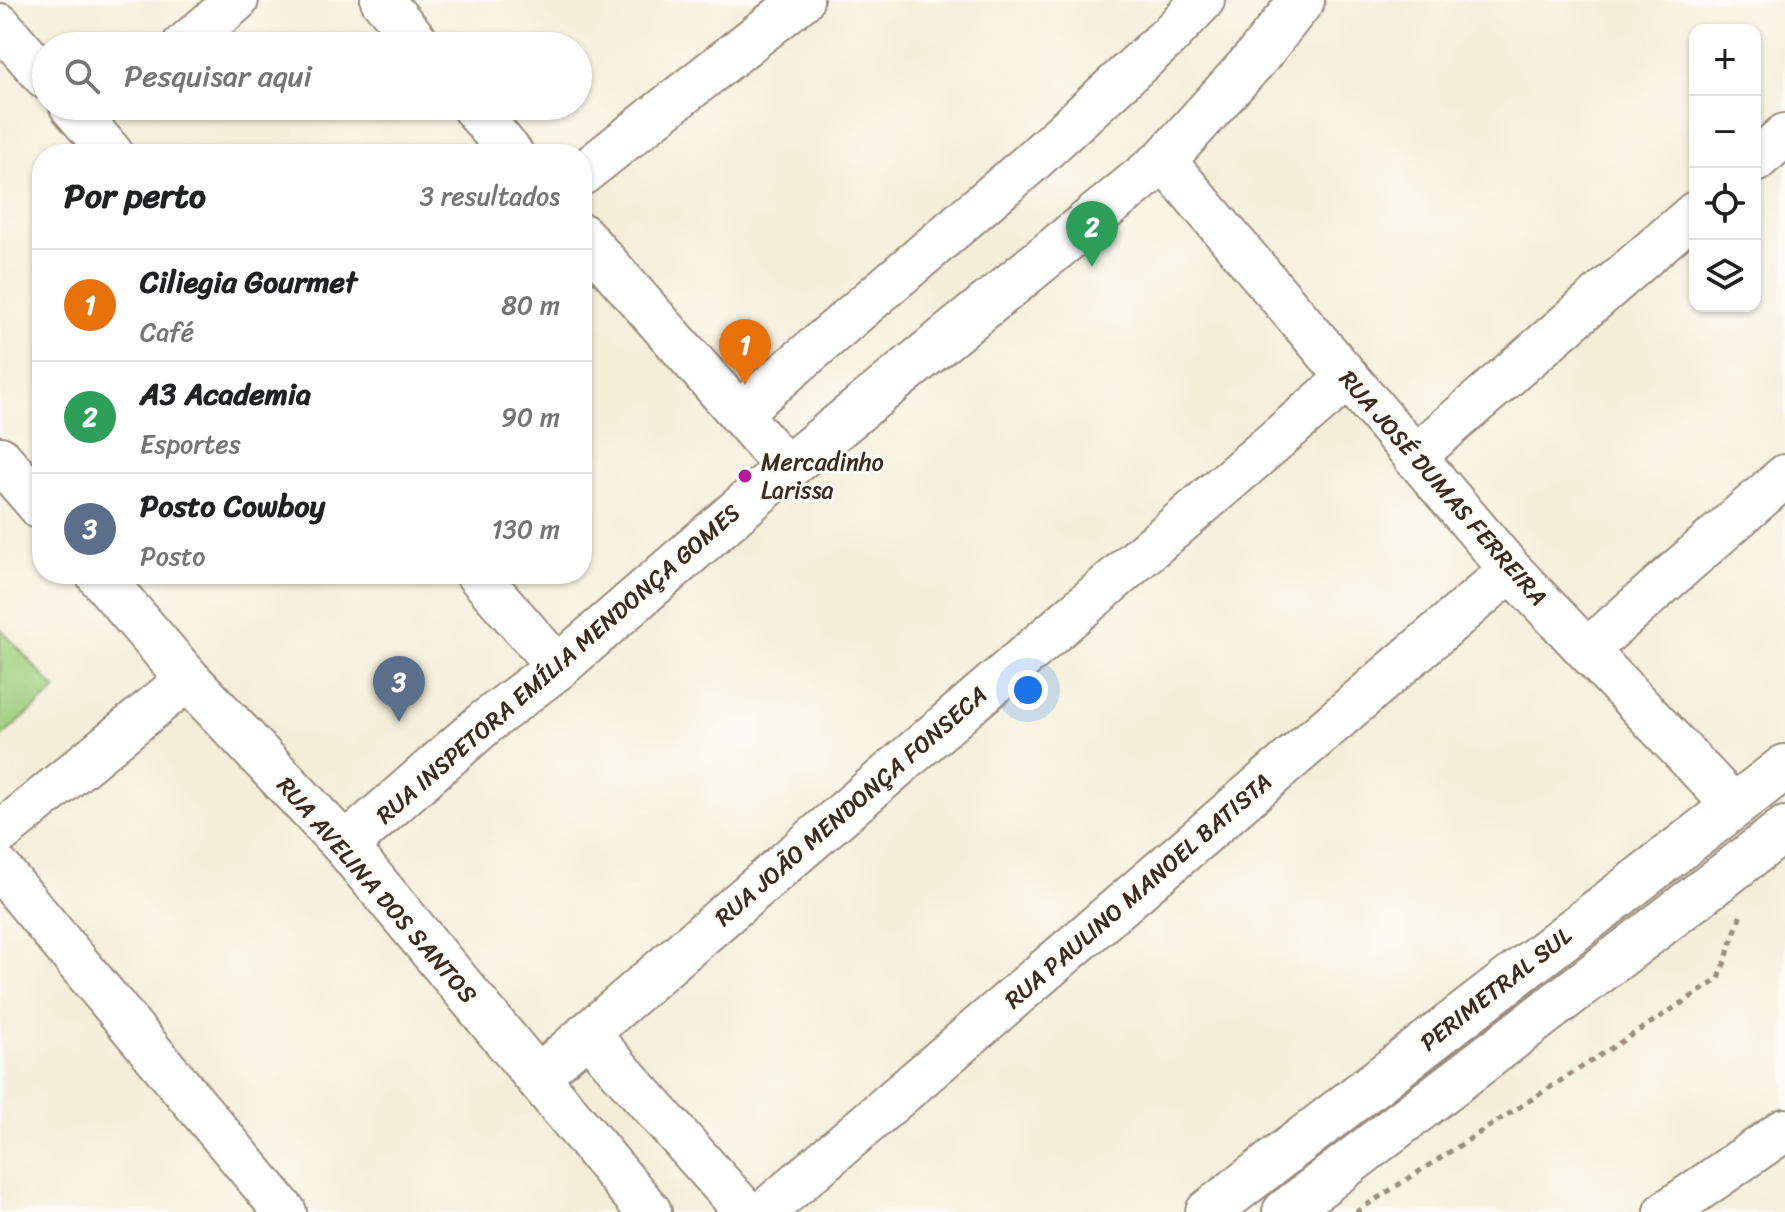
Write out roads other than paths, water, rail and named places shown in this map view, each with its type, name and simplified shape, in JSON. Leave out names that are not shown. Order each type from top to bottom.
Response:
[{"type":"main road","name":"RUA INSPETORA EMÍLIA MENDONÇA GOMES","points":[[345,846],[486,722],[558,667],[787,468],[1164,160],[1257,57],[1302,0]]},
{"type":"main road","points":[[0,459],[32,496]]},
{"type":"main road","name":"RUA AVELINA DOS SANTOS","points":[[107,584],[188,679],[345,846],[649,1212]]},
{"type":"main road","name":"PERIMETRAL SUL","points":[[1208,1212],[1785,767]]},
{"type":"main road","name":"PERIMETRAL SUL","points":[[1285,1212],[1785,829]]},
{"type":"street","points":[[199,32],[237,0]]},
{"type":"street","points":[[382,0],[409,32]]},
{"type":"street","points":[[739,413],[1028,165],[1169,36],[1203,0]]},
{"type":"street","points":[[592,166],[791,4]]},
{"type":"street","points":[[0,25],[32,62]]},
{"type":"street","points":[[484,120],[504,144]]},
{"type":"street","points":[[1761,156],[1785,135]]},
{"type":"street","name":"RUA JOSÉ DUMAS FERREIRA","points":[[1164,160],[1511,570],[1734,806]]},
{"type":"street","points":[[1414,457],[1689,218]]},
{"type":"street","points":[[592,246],[787,468]]},
{"type":"street","name":"RUA JOÃO MENDONÇA FONSECA","points":[[537,1077],[1348,378]]},
{"type":"street","points":[[1587,650],[1785,476]]},
{"type":"street","name":"RUA PAULINO MANOEL BATISTA","points":[[764,1212],[1511,570]]},
{"type":"street","points":[[486,584],[558,667]]},
{"type":"street","points":[[0,833],[188,679]]},
{"type":"street","points":[[0,869],[285,1212]]},
{"type":"street","points":[[587,1033],[746,1212]]},
{"type":"street","points":[[1666,1212],[1785,1130]]},
{"type":"place","name":"A3 Academia","points":[[1092,267]]},
{"type":"place","name":"Ciliegia Gourmet","points":[[745,385]]},
{"type":"place","name":"Mercadinho Larissa","points":[[745,476]]},
{"type":"place","name":"Posto Cowboy","points":[[399,722]]}]
